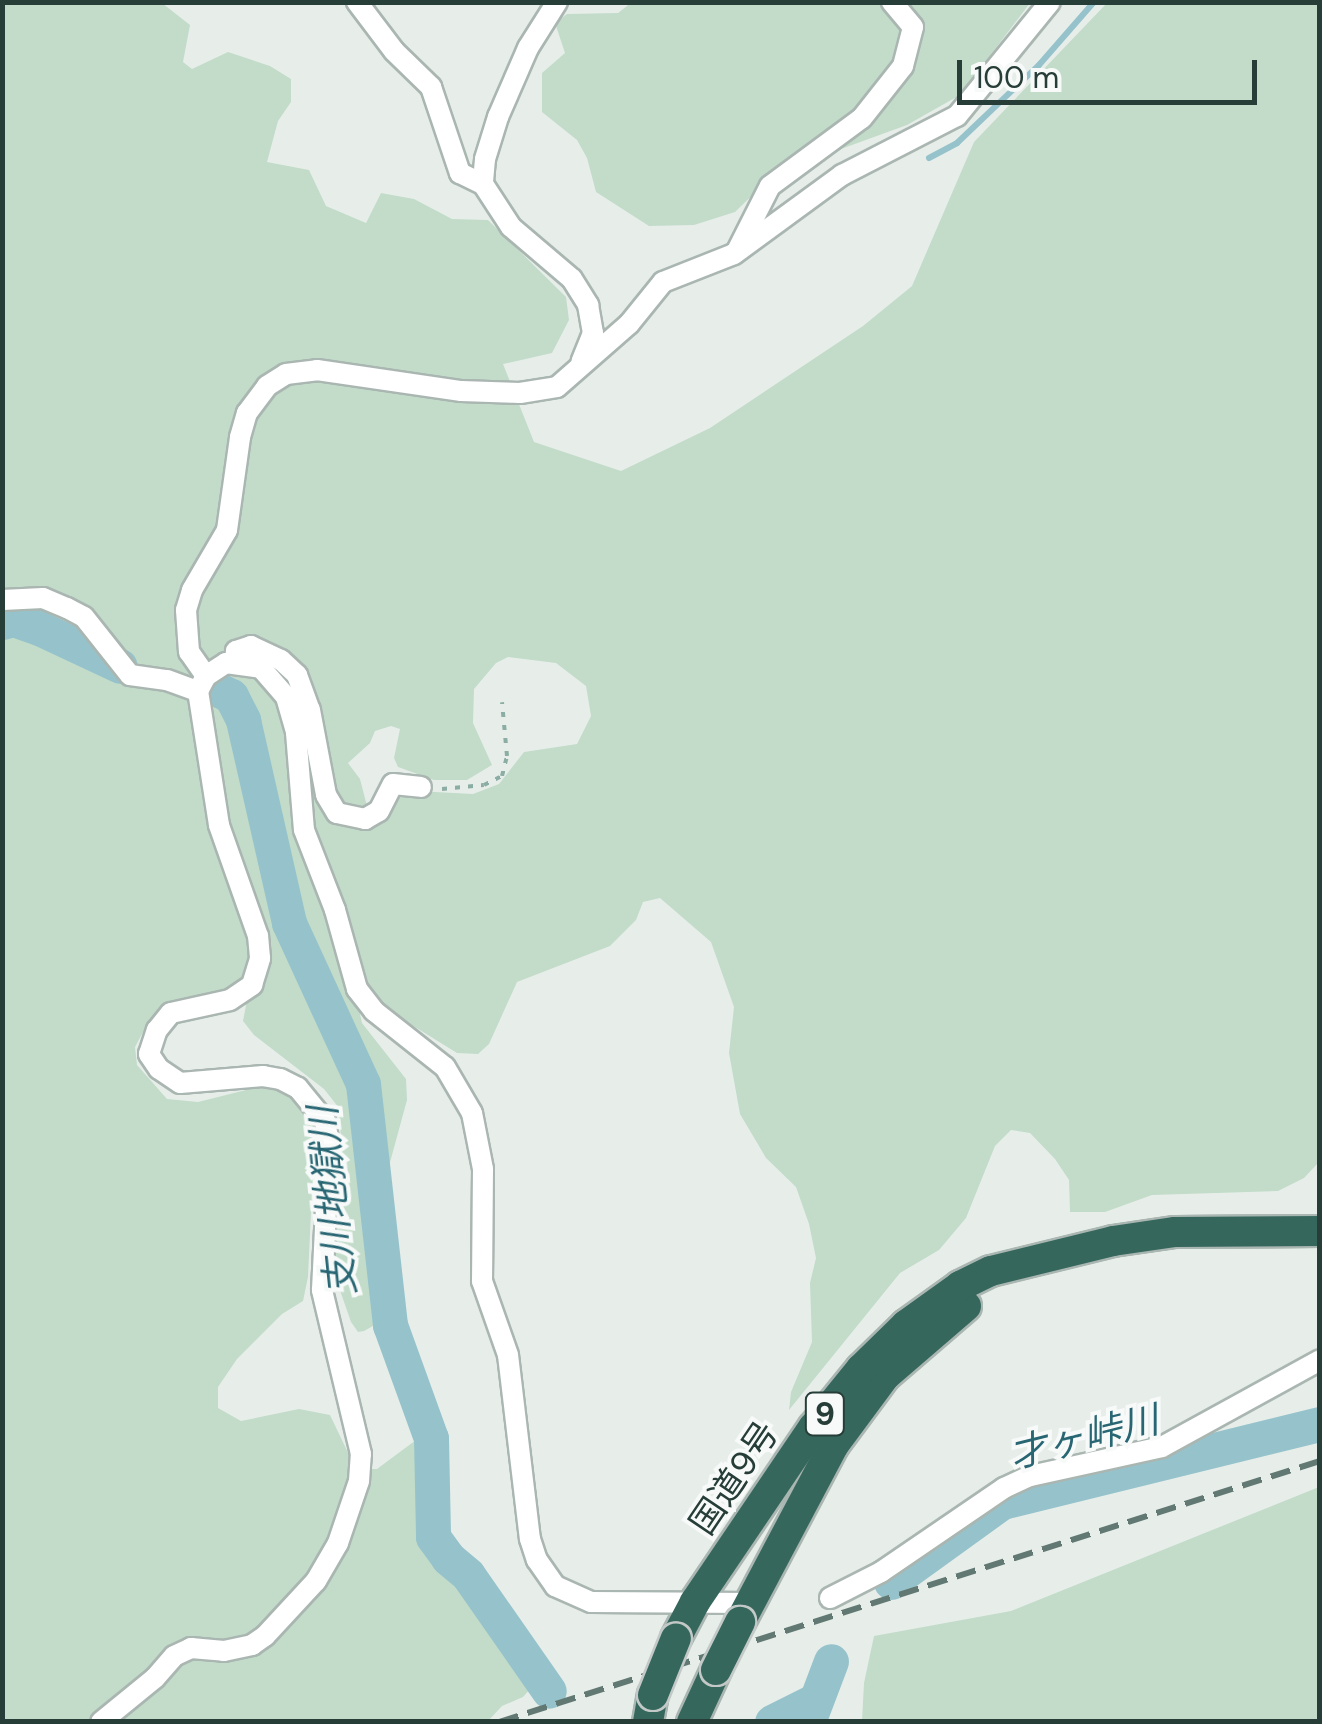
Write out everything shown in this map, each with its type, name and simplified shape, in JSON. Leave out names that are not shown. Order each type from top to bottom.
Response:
[{"type":"highway","name":"国道9号","points":[[650,1708],[676,1638],[695,1602],[814,1428],[861,1368],[906,1325],[960,1286],[991,1270],[1113,1241],[1175,1232],[1320,1230]]},
{"type":"highway","name":"国道9号","points":[[692,1722],[832,1446],[884,1376],[944,1322],[1037,1262]]},
{"type":"street","points":[[357,2],[394,51],[432,87],[460,174],[483,184],[511,227],[572,279],[588,306],[593,333],[580,364]]},
{"type":"street","points":[[483,184],[485,159],[498,116],[528,48],[557,2]]},
{"type":"street","points":[[736,253],[770,186],[862,118],[903,66],[913,27],[892,2]]},
{"type":"street","points":[[101,1722],[174,1656],[192,1648],[224,1651],[252,1645],[265,1636],[324,1568],[338,1544],[359,1481],[361,1454],[322,1290],[329,1145],[326,1121],[298,1088],[280,1079],[263,1076],[180,1084],[159,1069],[148,1054],[157,1030],[172,1013],[230,1000],[252,985],[260,958],[258,936],[219,826],[202,684],[189,652],[186,610],[192,590],[227,530],[247,413],[266,386],[286,374],[317,370],[461,391],[520,393],[557,386],[629,324],[663,282],[736,253],[842,175],[957,116],[1050,2]]},
{"type":"street","points":[[2,600],[43,598],[84,617],[130,675],[202,684],[226,662],[235,662],[268,673],[286,696],[296,734],[304,830],[336,910],[357,988],[374,1011],[445,1068],[472,1113],[483,1169],[479,1251],[482,1280],[508,1355],[530,1539],[537,1560],[556,1586],[591,1602],[695,1602],[745,1612]]},
{"type":"street","points":[[235,662],[236,651],[251,646],[281,660],[298,674],[308,698],[326,795],[337,813],[365,819],[379,811],[393,784],[421,787]]},
{"type":"street","points":[[830,1598],[881,1572],[1004,1488],[1030,1476],[1162,1448],[1320,1360]]},
{"type":"path","points":[[421,787],[447,789],[498,782],[506,769],[502,702]]},
{"type":"green space","points":[[632,2],[1030,3],[960,95],[907,125],[775,173],[735,212],[694,225],[649,226],[596,192],[587,158],[577,140],[542,112],[542,73],[565,53],[555,23],[567,14],[618,13]]},
{"type":"green space","points":[[3,3],[162,3],[190,25],[183,62],[192,69],[228,52],[270,66],[291,79],[291,102],[278,121],[267,162],[309,170],[326,206],[366,223],[381,193],[414,199],[452,219],[488,220],[566,297],[569,320],[552,353],[503,364],[534,442],[621,471],[710,428],[863,326],[912,286],[974,142],[1107,3],[1319,3],[1319,1162],[1304,1178],[1278,1191],[1152,1195],[1105,1212],[1070,1212],[1069,1180],[1055,1159],[1030,1133],[1011,1130],[995,1146],[966,1218],[939,1250],[900,1273],[789,1410],[791,1392],[812,1342],[810,1283],[816,1258],[809,1224],[796,1187],[766,1158],[740,1114],[729,1053],[734,1007],[711,942],[660,898],[643,902],[636,920],[610,946],[517,982],[489,1044],[478,1054],[457,1053],[394,1014],[377,1006],[358,1005],[362,1023],[406,1079],[407,1100],[383,1188],[376,1242],[382,1283],[379,1312],[373,1326],[364,1331],[358,1332],[351,1322],[335,1276],[339,1108],[324,1089],[254,1035],[243,1021],[247,1000],[223,994],[171,1002],[149,1021],[135,1047],[137,1065],[167,1099],[198,1102],[254,1088],[280,1090],[300,1103],[315,1126],[308,1277],[303,1301],[282,1314],[237,1359],[218,1387],[218,1408],[241,1421],[299,1409],[330,1415],[352,1461],[367,1469],[377,1469],[416,1440],[426,1440],[429,1548],[465,1581],[532,1677],[531,1688],[523,1697],[502,1706],[488,1721],[3,1722]],"holes":[[[508,657],[556,663],[586,686],[591,716],[577,744],[524,752],[499,784],[473,794],[397,790],[374,807],[367,806],[360,779],[348,763],[370,743],[375,731],[391,726],[400,729],[394,758],[398,767],[434,780],[467,780],[492,765],[473,723],[474,689],[496,663]]]},
{"type":"green space","points":[[1319,1487],[1319,1721],[862,1721],[864,1683],[874,1636],[1011,1611]]},
{"type":"waterway","points":[[929,158],[957,143],[1039,65],[1094,2]]},
{"type":"waterway","name":"支川地獄川","points":[[2,622],[13,619],[39,628],[120,666]]},
{"type":"waterway","name":"支川地獄川","points":[[217,689],[231,696],[243,720],[289,923],[363,1084],[390,1325],[431,1438],[433,1537],[448,1558],[468,1575],[549,1691]]},
{"type":"waterway","name":"才ヶ峠川","points":[[891,1582],[1002,1502],[1320,1424]]},
{"type":"waterway","name":"才ヶ峠川","points":[[808,1722],[831,1661]]},
{"type":"waterway","name":"支川地獄川","points":[[772,1722],[814,1701]]},
{"type":"railway","points":[[499,1722],[1320,1461]]}]
